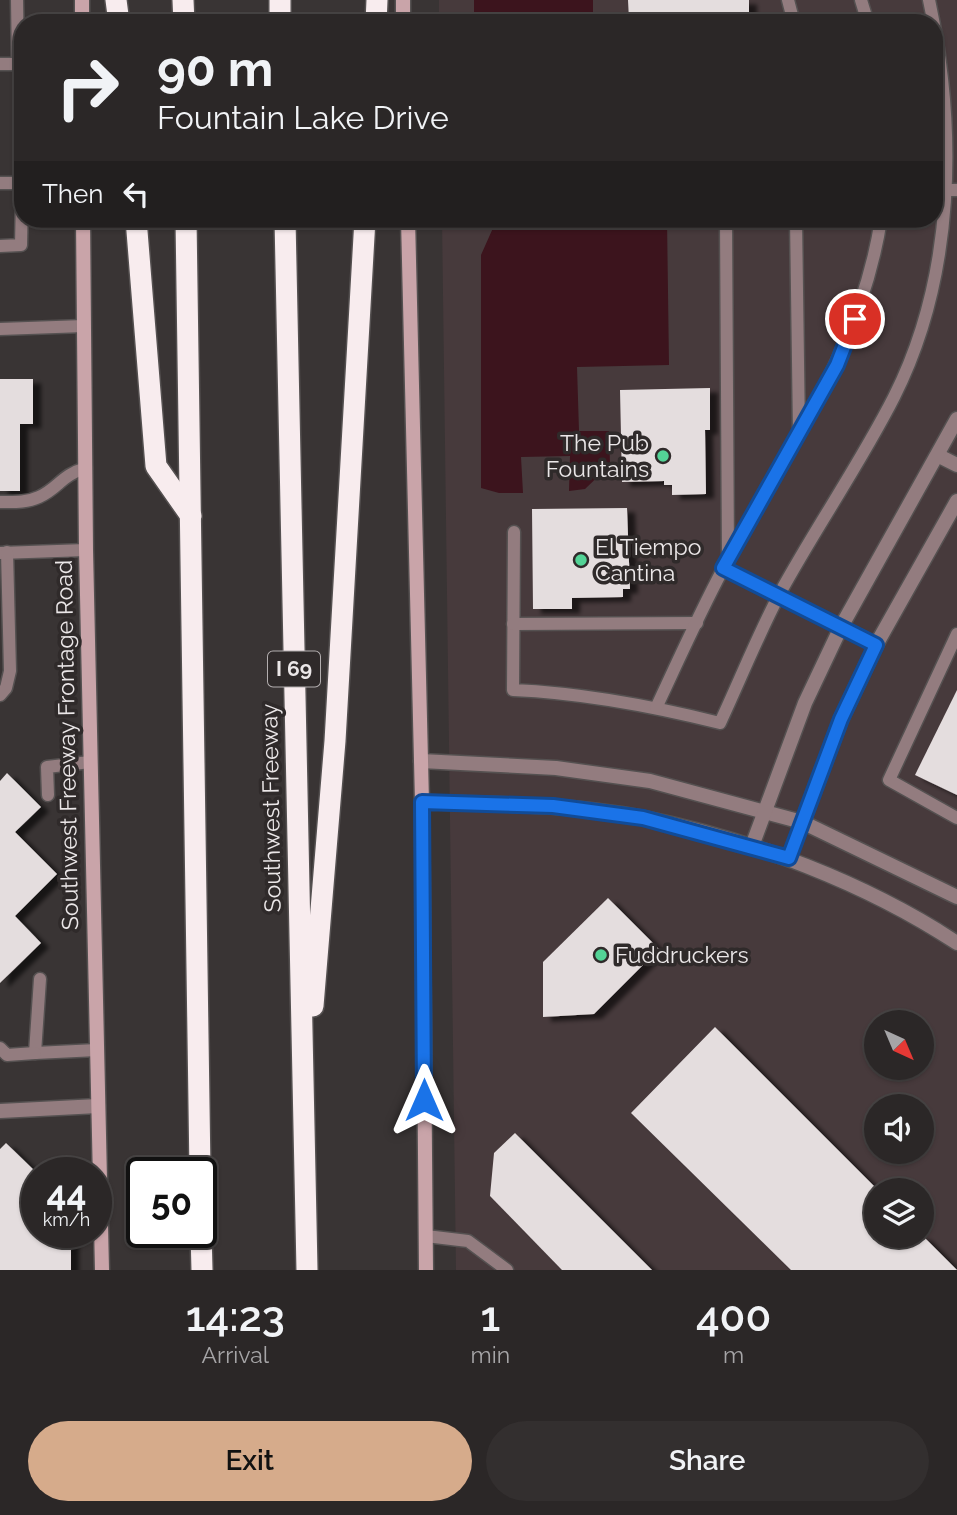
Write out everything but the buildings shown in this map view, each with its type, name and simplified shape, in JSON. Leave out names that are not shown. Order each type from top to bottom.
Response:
[{"type":"highway","points":[[137,228],[156,466],[191,517]]},
{"type":"highway","points":[[187,228],[200,1157]]},
{"type":"highway","name":"Southwest Freeway","points":[[285,228],[307,1270]]},
{"type":"highway","points":[[304,1119],[335,741],[364,228]]},
{"type":"highway","points":[[201,1248],[202,1270]]},
{"type":"main road","name":"Southwest Freeway Frontage Road","points":[[83,228],[86,550],[102,1270]]},
{"type":"main road","points":[[408,228],[422,802],[426,1270]]},
{"type":"street","points":[[752,846],[805,704],[841,627],[939,456],[957,419]]},
{"type":"street","points":[[939,456],[957,465]]},
{"type":"street","points":[[789,858],[841,719],[876,645],[957,501]]},
{"type":"street","points":[[841,627],[876,645]]},
{"type":"street","points":[[421,761],[556,768],[650,781],[803,822],[957,897]]},
{"type":"street","points":[[422,802],[553,806],[643,818],[752,846],[789,858],[930,925],[957,943]]},
{"type":"street","points":[[0,1111],[98,1106]]},
{"type":"lane","points":[[514,532],[513,690],[563,692],[656,708],[720,723],[779,595],[894,397],[917,345],[933,290],[954,190],[943,68]]},
{"type":"lane","points":[[0,246],[21,245],[21,228]]},
{"type":"lane","points":[[726,228],[726,564]]},
{"type":"lane","points":[[796,228],[799,435]]},
{"type":"lane","points":[[656,708],[726,564],[837,365],[864,297],[879,228]]},
{"type":"lane","points":[[0,329],[84,326]]},
{"type":"lane","points":[[0,502],[25,502],[41,497],[68,473],[86,468]]},
{"type":"lane","points":[[0,695],[6,688],[10,671],[3,552],[86,550]]},
{"type":"lane","points":[[726,564],[841,627]]},
{"type":"lane","points":[[513,624],[697,623]]},
{"type":"lane","points":[[957,634],[889,780],[957,818]]},
{"type":"lane","points":[[48,795],[47,767],[90,762]]},
{"type":"lane","points":[[34,1053],[40,979]]},
{"type":"lane","points":[[0,1048],[7,1055],[97,1050]]},
{"type":"lane","points":[[426,1236],[468,1241],[507,1270]]},
{"type":"shaded area","points":[[439,0],[957,0],[957,1270],[456,1270],[442,228],[943,228],[943,14],[439,14]]},
{"type":"shaded area","points":[[474,0],[593,0],[593,14],[474,14]]},
{"type":"shaded area","points":[[493,228],[667,228],[669,365],[577,367],[579,431],[609,431],[610,465],[585,489],[569,491],[570,456],[521,457],[523,493],[499,493],[481,488],[481,255]]},
{"type":"place","name":"The Pub Fountains","points":[[663,456]]},
{"type":"place","name":"El Tiempo Cantina","points":[[581,560]]},
{"type":"place","name":"Fuddruckers","points":[[601,955]]},
{"type":"route","points":[[424,1100],[422,802],[553,806],[643,818],[789,858],[841,719],[876,645],[723,568],[837,365],[855,319]]}]
